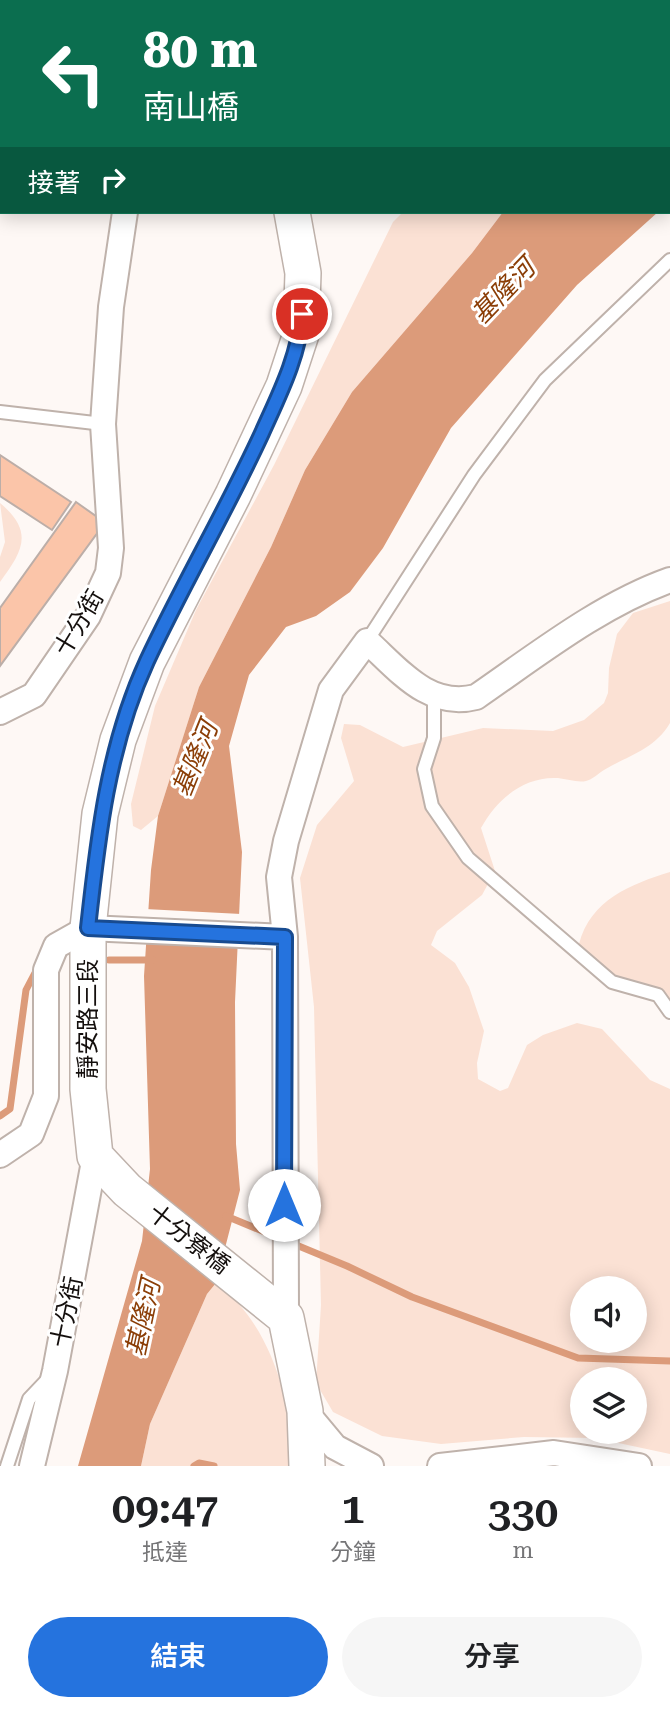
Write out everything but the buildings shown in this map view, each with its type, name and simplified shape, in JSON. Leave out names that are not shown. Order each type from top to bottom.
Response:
[{"type":"main road","name":"靜安路三段","points":[[95,1156],[88,1089],[88,928],[100,814],[118,740],[147,662],[233,495],[284,386],[300,334],[303,273],[292,214]]},
{"type":"main road","name":"十分寮橋","points":[[95,1156],[127,1190],[286,1318]]},
{"type":"main road","points":[[286,1318],[305,1411],[307,1466]]},
{"type":"street","name":"十分街","points":[[0,712],[34,695],[88,616],[108,573],[111,548],[103,424],[111,307],[125,214]]},
{"type":"street","points":[[286,1318],[285,937],[279,877],[289,829],[331,690],[367,641],[434,697],[458,701],[476,697],[574,630],[669,577]]},
{"type":"street","points":[[0,1155],[31,1133],[46,1096],[46,970],[56,946],[88,928],[285,937]]},
{"type":"street","name":"十分街","points":[[32,1466],[55,1371],[95,1156]]},
{"type":"street","points":[[305,1411],[335,1447],[370,1466]]},
{"type":"street","points":[[440,1466],[554,1453],[639,1466]]},
{"type":"lane","points":[[367,641],[474,475],[545,380],[670,260]]},
{"type":"lane","points":[[0,412],[103,424]]},
{"type":"lane","points":[[434,697],[434,738],[424,769],[432,806],[468,858],[612,982],[657,995],[670,1012]]},
{"type":"lane","points":[[7,1466],[29,1399],[55,1371]]},
{"type":"shaded area","points":[[401,214],[501,214],[472,253],[352,392],[305,470],[271,547],[199,687],[158,816],[141,830],[133,826],[131,804],[155,706],[196,610],[274,465],[393,222]]},
{"type":"shaded area","points":[[0,503],[18,523],[21,542],[14,561],[0,582],[0,557],[5,542]]},
{"type":"shaded area","points":[[670,601],[670,723],[649,746],[588,780],[580,782],[546,778],[523,785],[503,799],[481,828],[495,871],[482,895],[437,931],[431,945],[455,963],[469,987],[484,1031],[477,1063],[478,1079],[500,1091],[508,1088],[527,1045],[543,1035],[577,1023],[602,1029],[650,1080],[670,1089],[670,1454],[623,1444],[647,1444],[647,1367],[570,1367],[570,1438],[524,1437],[441,1444],[382,1436],[333,1412],[316,1383],[321,1305],[314,1007],[300,878],[317,825],[354,781],[341,738],[344,724],[360,725],[403,747],[483,728],[553,731],[584,720],[604,703],[617,634],[633,613]]},
{"type":"shaded area","points":[[670,872],[670,1018],[651,989],[613,977],[579,944],[584,929],[602,905],[627,888]]},
{"type":"shaded area","points":[[216,1283],[236,1301],[265,1342],[283,1390],[299,1466],[141,1466],[150,1424],[207,1294]]},
{"type":"water","name":"基隆河","points":[[501,214],[656,214],[577,285],[451,428],[383,548],[350,592],[316,616],[286,627],[249,675],[229,746],[242,852],[235,1002],[236,1144],[240,1190],[216,1283],[207,1294],[150,1424],[141,1466],[78,1466],[142,1241],[150,1169],[144,976],[151,870],[158,816],[199,687],[271,547],[305,470],[352,392],[472,253]]},
{"type":"pier","points":[[145,909],[241,914],[241,944],[143,939]]},
{"type":"waterway","points":[[109,960],[153,960]]},
{"type":"waterway","points":[[0,1116],[10,1109],[26,990],[37,969]]},
{"type":"waterway","points":[[226,1216],[347,1266],[412,1297],[578,1358],[670,1361]]},
{"type":"waterway","points":[[194,1466],[199,1463],[214,1466]]},
{"type":"route","points":[[284,1205],[285,937],[88,928],[100,814],[118,740],[147,662],[233,495],[284,386],[300,334],[302,314]]}]
